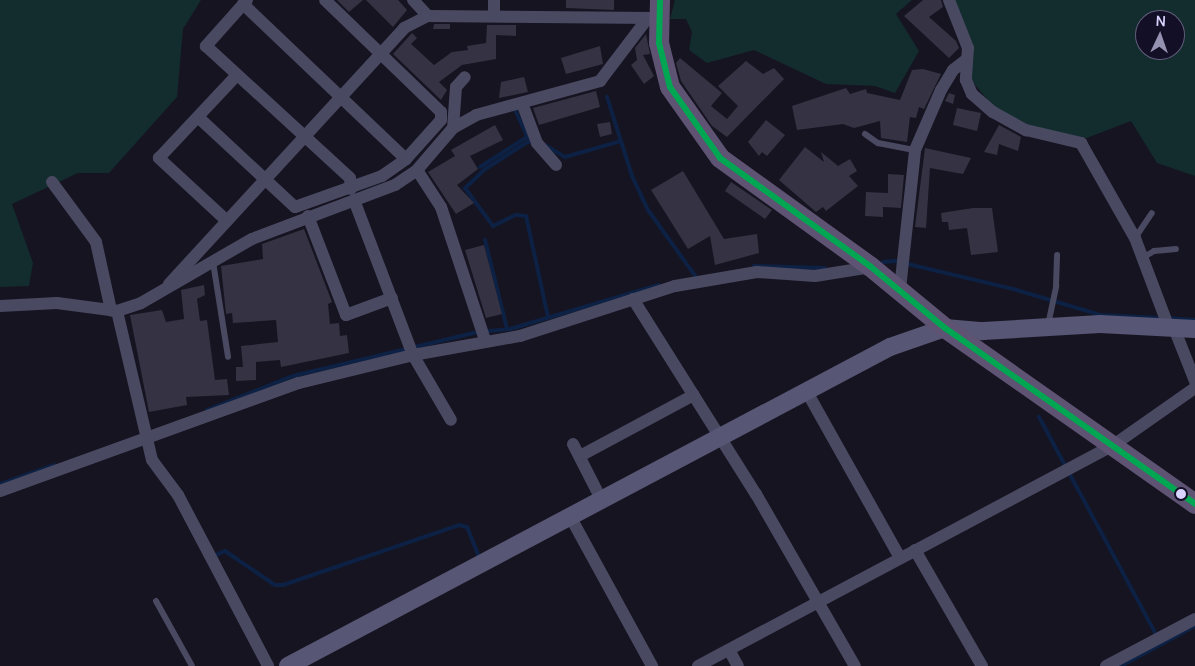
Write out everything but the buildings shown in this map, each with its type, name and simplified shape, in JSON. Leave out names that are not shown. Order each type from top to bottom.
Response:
[{"type":"main road","points":[[655,12],[662,65],[670,87],[709,145],[764,192],[871,267],[945,328],[1115,444],[1195,504]]},
{"type":"street","points":[[0,306],[57,303],[114,311],[164,289],[252,239],[308,216],[352,194],[406,159],[441,120],[441,112],[325,0]]},
{"type":"street","points":[[413,0],[428,16]]},
{"type":"street","points":[[494,0],[494,14]]},
{"type":"street","points":[[949,0],[968,48],[966,80],[972,94],[993,112],[1026,130],[1081,143],[1135,238],[1171,328],[1195,381]]},
{"type":"street","points":[[406,159],[245,2],[206,46],[236,76],[350,178],[352,194],[413,355],[451,420]]},
{"type":"street","points":[[164,289],[404,28],[428,16],[655,12]]},
{"type":"street","points":[[198,117],[295,207],[395,185],[417,170],[453,128],[476,115],[600,81],[655,12]]},
{"type":"street","points":[[900,289],[915,150],[941,90],[953,70],[966,60]]},
{"type":"street","points":[[227,221],[159,158],[236,76]]},
{"type":"street","points":[[453,128],[456,87],[465,77]]},
{"type":"street","points":[[522,103],[534,137],[556,166]]},
{"type":"street","points":[[417,170],[441,207],[486,340]]},
{"type":"street","points":[[52,182],[96,242],[152,460],[178,496],[268,666]]},
{"type":"street","points":[[308,216],[346,315],[392,298]]},
{"type":"street","points":[[0,491],[147,441],[299,383],[413,355],[486,340],[520,336],[675,286],[757,272],[815,276],[871,267]]},
{"type":"street","points":[[633,299],[694,394],[855,666]]},
{"type":"street","points":[[288,666],[571,518],[601,499],[721,439],[890,347],[945,328],[984,331],[1048,324],[1195,329]]},
{"type":"street","points":[[698,666],[1115,444],[1195,388]]},
{"type":"street","points":[[807,392],[900,558]]},
{"type":"street","points":[[580,456],[694,394]]},
{"type":"street","points":[[573,444],[601,499]]},
{"type":"street","points":[[571,518],[652,666]]},
{"type":"street","points":[[914,550],[982,666]]},
{"type":"street","points":[[1106,666],[1195,619]]},
{"type":"street","points":[[729,650],[738,666]]},
{"type":"lane","points":[[865,134],[878,143],[915,150]]},
{"type":"lane","points":[[1135,238],[1152,213]]},
{"type":"lane","points":[[1142,258],[1154,251],[1176,250]]},
{"type":"lane","points":[[1048,324],[1056,286],[1056,255]]},
{"type":"lane","points":[[213,262],[228,357]]},
{"type":"lane","points":[[156,601],[192,666]]},
{"type":"green space","points":[[0,0],[201,0],[183,29],[177,97],[109,173],[78,173],[12,204],[33,263],[29,286],[0,287]]},
{"type":"green space","points":[[675,0],[912,0],[896,14],[919,51],[895,93],[875,86],[826,84],[754,50],[707,63],[689,50],[692,32],[686,19],[670,19]]},
{"type":"green space","points":[[954,0],[1195,0],[1195,176],[1157,163],[1131,121],[1084,139],[1054,136],[996,110],[971,80]]},
{"type":"waterway","points":[[607,97],[632,176],[648,210],[696,277]]},
{"type":"waterway","points":[[515,110],[530,142]]},
{"type":"waterway","points":[[480,167],[527,137]]},
{"type":"waterway","points":[[529,141],[485,169],[465,188],[493,226],[516,215],[526,216],[548,317]]},
{"type":"waterway","points":[[545,145],[565,157],[621,141]]},
{"type":"waterway","points":[[485,240],[507,329]]},
{"type":"waterway","points":[[883,262],[895,261],[1013,289],[1101,315],[1161,318]]},
{"type":"waterway","points":[[754,266],[825,268]]},
{"type":"waterway","points":[[207,410],[293,376],[477,332],[510,329],[659,285]]},
{"type":"waterway","points":[[1168,318],[1195,320]]},
{"type":"waterway","points":[[1039,417],[1161,644]]},
{"type":"waterway","points":[[0,484],[54,465]]},
{"type":"waterway","points":[[216,555],[225,551],[275,585],[283,585],[459,525],[467,527],[480,560]]},
{"type":"waterway","points":[[1121,666],[1195,626]]},
{"type":"transit line","points":[[660,0],[659,43],[670,87],[720,158],[871,267],[945,328],[1195,504]]}]
